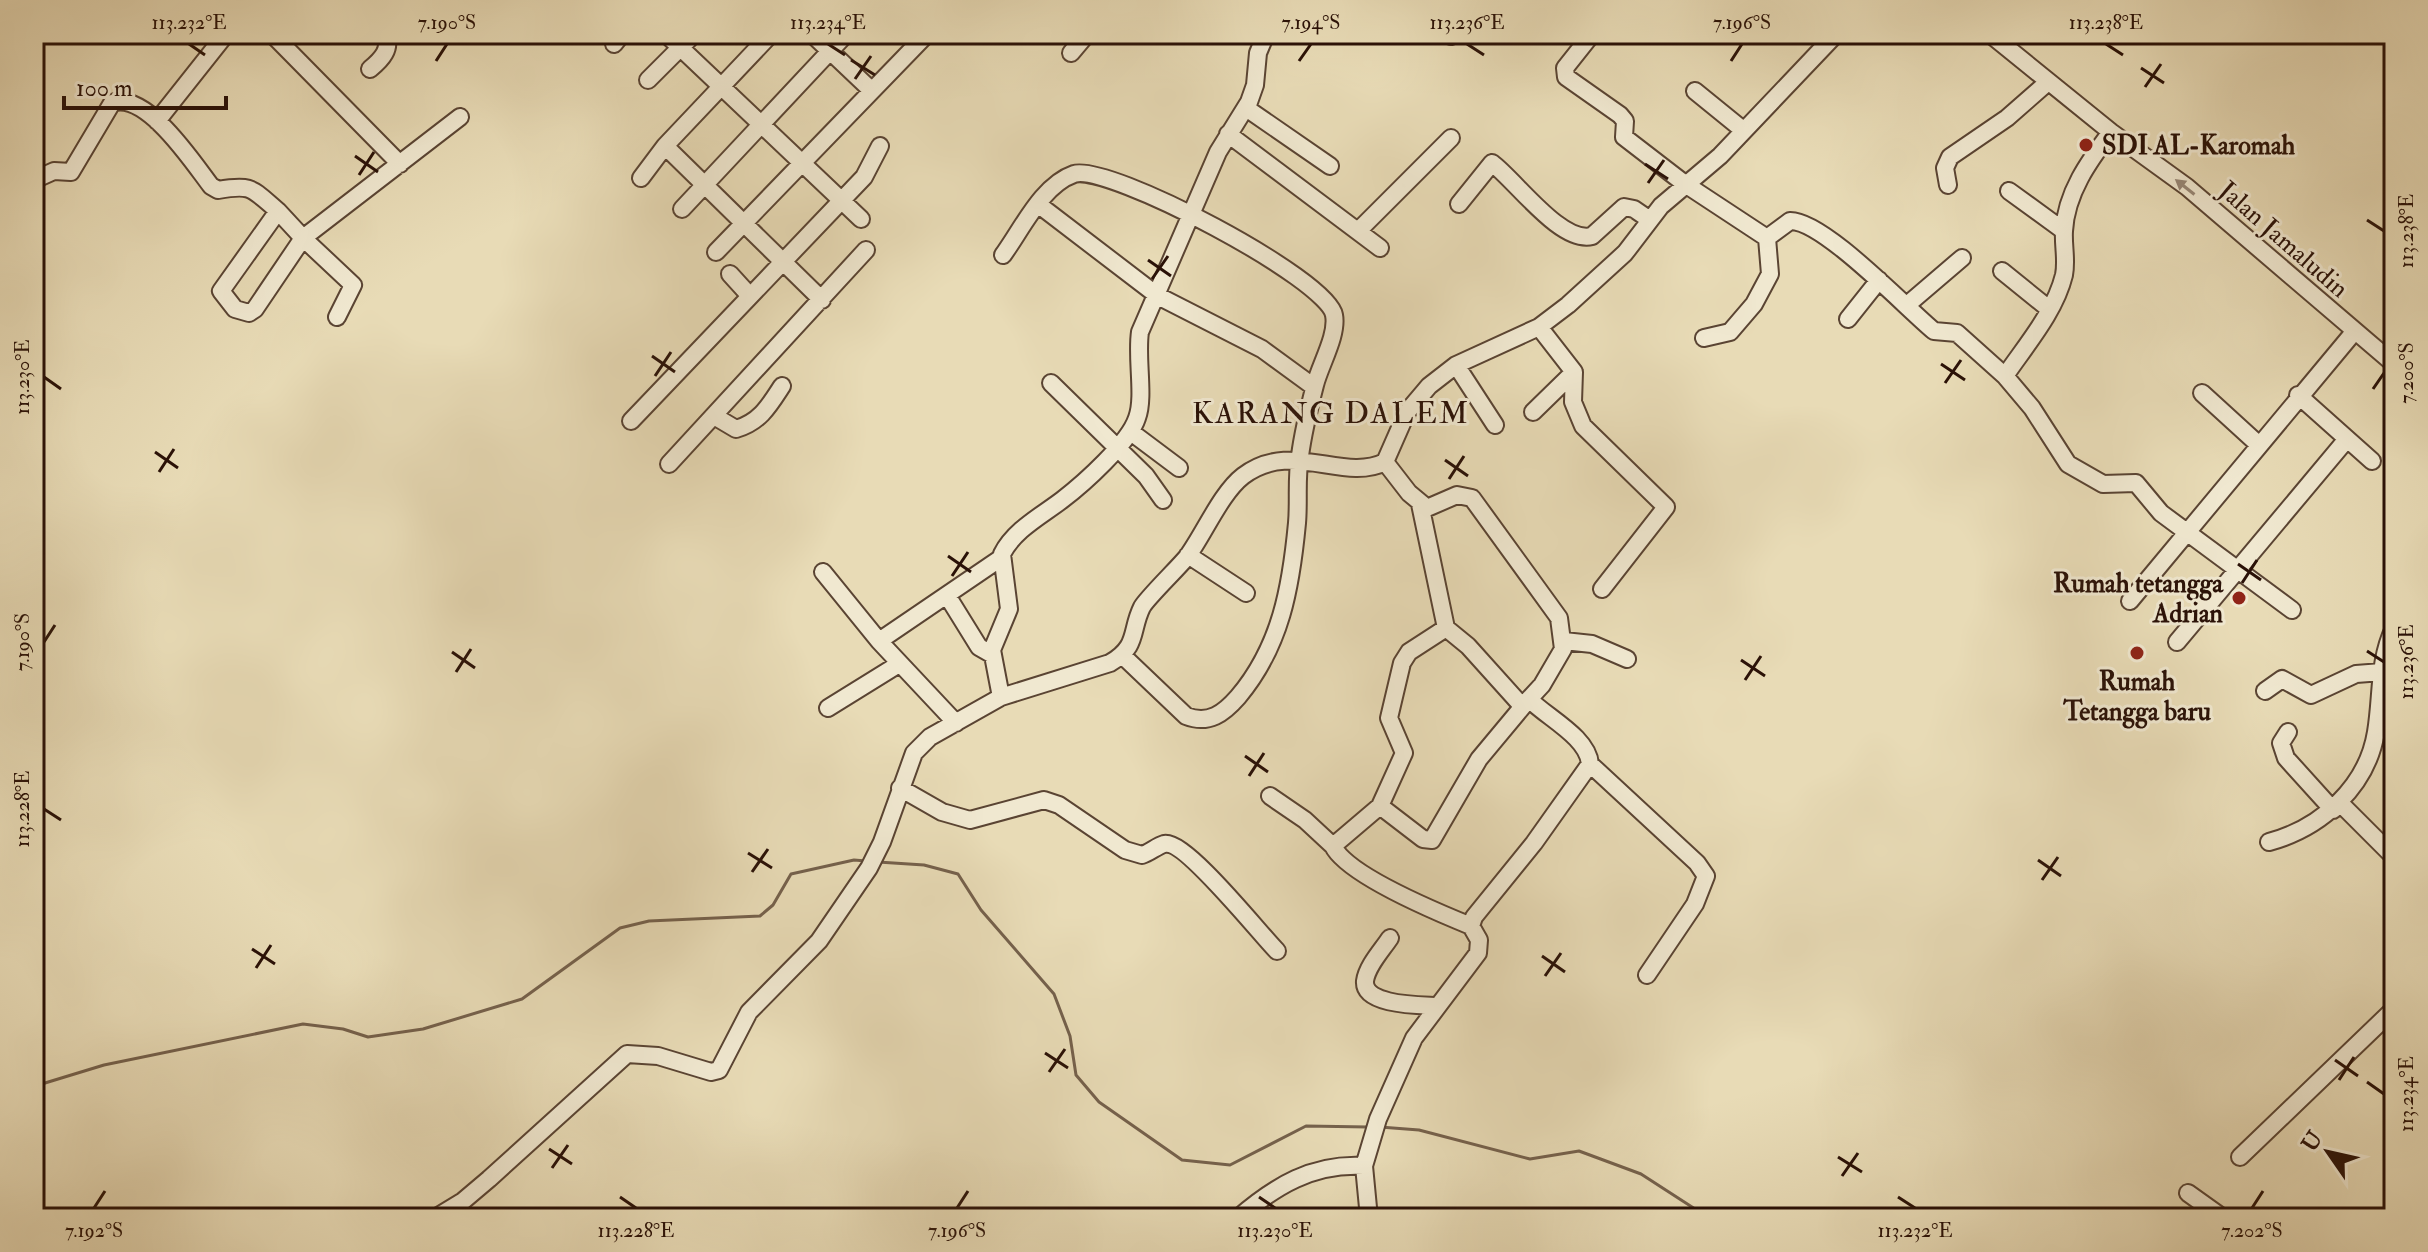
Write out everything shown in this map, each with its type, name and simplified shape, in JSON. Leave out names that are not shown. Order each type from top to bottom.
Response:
[{"type":"street","points":[[157,121],[226,34]]},
{"type":"street","points":[[272,34],[400,164]]},
{"type":"street","points":[[370,69],[387,50],[384,34]]},
{"type":"street","points":[[666,34],[861,219]]},
{"type":"street","points":[[648,80],[694,34]]},
{"type":"street","points":[[641,178],[665,146],[771,34]]},
{"type":"street","points":[[812,34],[870,89]]},
{"type":"street","points":[[682,209],[846,34]]},
{"type":"street","points":[[716,252],[870,89],[927,34]]},
{"type":"street","points":[[1071,53],[1087,34]]},
{"type":"street","points":[[1592,34],[1565,68],[1566,77],[1620,115],[1625,121],[1624,137],[1685,184],[1767,238],[1771,264],[1764,288],[1730,332],[1704,338]]},
{"type":"street","points":[[435,1218],[480,1187],[627,1054],[658,1056],[711,1072],[719,1070],[749,1012],[819,941],[869,868],[878,852],[910,760],[920,745],[1001,697],[1110,663],[1122,655],[1135,636],[1142,607],[1188,555],[1244,475],[1272,463],[1299,458],[1346,466],[1373,467],[1385,462],[1417,397],[1456,365],[1539,327],[1618,260],[1650,220],[1685,184],[1720,156],[1836,34]]},
{"type":"street","name":"Jalan Jamaludin","points":[[1990,34],[2111,132],[2187,187],[2394,364]]},
{"type":"street","points":[[879,641],[948,597],[1001,558],[1018,533],[1066,497],[1131,432],[1138,416],[1136,353],[1140,332],[1158,296],[1189,214],[1228,134],[1246,108],[1255,85],[1259,36]]},
{"type":"street","points":[[1948,185],[1945,168],[1950,157],[2007,118],[2048,82]]},
{"type":"street","points":[[1695,91],[1743,130]]},
{"type":"street","points":[[34,180],[54,171],[71,172],[112,103],[128,100],[140,104],[215,189],[238,185],[261,196],[353,285],[337,317]]},
{"type":"street","points":[[1246,108],[1330,166]]},
{"type":"street","points":[[278,211],[221,291],[235,309],[249,313],[255,309],[303,238],[460,117]]},
{"type":"street","points":[[2005,376],[2049,309],[2064,275],[2064,231],[2084,169],[2111,132]]},
{"type":"street","points":[[1228,134],[1380,248]]},
{"type":"street","points":[[1358,231],[1451,138]]},
{"type":"street","points":[[665,146],[822,300]]},
{"type":"street","points":[[631,421],[864,177],[880,146]]},
{"type":"street","points":[[1459,204],[1492,163],[1552,220],[1579,237],[1597,234],[1624,207],[1634,209],[1650,220]]},
{"type":"street","points":[[1003,255],[1058,184],[1083,172],[1120,182],[1257,250],[1304,282],[1332,309],[1335,325],[1314,387],[1299,458],[1297,523],[1278,634],[1260,670],[1225,711],[1205,720],[1186,716],[1122,655]]},
{"type":"street","points":[[2009,191],[2064,231]]},
{"type":"street","points":[[1039,205],[1158,296],[1262,349],[1314,387]]},
{"type":"street","points":[[1767,238],[1790,221],[1800,220],[1879,280],[1934,331],[1957,333],[2005,376],[2032,408],[2068,464],[2103,484],[2136,483],[2161,513],[2238,567],[2292,610]]},
{"type":"street","points":[[669,464],[866,250]]},
{"type":"street","points":[[1907,305],[1962,258]]},
{"type":"street","points":[[2002,271],[2049,309]]},
{"type":"street","points":[[730,274],[750,296]]},
{"type":"street","points":[[1848,319],[1879,280]]},
{"type":"street","points":[[1539,327],[1574,372],[1573,402],[1583,426],[1666,507],[1602,589]]},
{"type":"street","points":[[2130,601],[2188,534],[2298,395],[2354,332]]},
{"type":"street","points":[[1456,365],[1495,425]]},
{"type":"street","points":[[1533,412],[1574,372]]},
{"type":"street","points":[[1051,383],[1146,476],[1163,500]]},
{"type":"street","points":[[714,416],[736,429],[752,424],[767,409],[782,386]]},
{"type":"street","points":[[2202,393],[2259,445]]},
{"type":"street","points":[[2298,395],[2372,461]]},
{"type":"street","points":[[1131,432],[1179,468]]},
{"type":"street","points":[[2177,642],[2347,439]]},
{"type":"street","points":[[1380,806],[1423,839],[1432,840],[1479,759],[1555,666],[1564,641],[1559,618],[1472,498],[1457,495],[1427,508],[1420,504],[1385,462]]},
{"type":"street","points":[[1420,504],[1446,628],[1526,703],[1577,742],[1588,754],[1590,764],[1697,863],[1706,876],[1695,904],[1647,975]]},
{"type":"street","points":[[1188,555],[1246,593]]},
{"type":"street","points":[[1001,558],[1009,609],[993,655],[1001,697]]},
{"type":"street","points":[[823,572],[899,664],[956,723]]},
{"type":"street","points":[[948,597],[979,647],[993,655]]},
{"type":"street","points":[[1333,846],[1380,806],[1404,753],[1389,718],[1402,663],[1409,652],[1446,628]]},
{"type":"street","points":[[2269,842],[2310,826],[2336,806],[2371,752],[2385,648],[2394,628]]},
{"type":"street","points":[[1564,641],[1592,644],[1627,659]]},
{"type":"street","points":[[828,708],[899,664]]},
{"type":"street","points":[[2265,691],[2282,679],[2311,695],[2356,674],[2382,672]]},
{"type":"street","points":[[2288,732],[2281,743],[2286,758],[2394,857]]},
{"type":"street","points":[[1471,926],[1483,904],[1534,843],[1590,764]]},
{"type":"street","points":[[900,788],[942,812],[970,820],[1044,800],[1059,805],[1125,850],[1142,855],[1165,844],[1174,846],[1199,866],[1277,951]]},
{"type":"street","points":[[1270,796],[1305,820],[1344,860],[1406,899],[1471,926],[1479,940],[1478,953],[1408,1049],[1376,1125],[1364,1166],[1369,1218]]},
{"type":"street","points":[[1390,938],[1368,972],[1367,990],[1390,1003],[1437,1006]]},
{"type":"street","points":[[2240,1157],[2394,1009]]},
{"type":"street","points":[[1238,1218],[1276,1187],[1310,1172],[1341,1165],[1364,1166]]},
{"type":"street","points":[[2188,1193],[2223,1218]]},
{"type":"waterway","points":[[34,1091],[45,1083],[104,1065],[303,1024],[343,1029],[368,1037],[423,1029],[522,999],[620,928],[649,921],[760,916],[773,905],[791,874],[854,860],[866,861]]},
{"type":"waterway","points":[[878,862],[924,865],[958,874],[981,910],[1054,994],[1070,1036],[1076,1075],[1099,1102],[1182,1160],[1230,1165],[1306,1126],[1368,1127]]},
{"type":"waterway","points":[[1380,1127],[1419,1130],[1530,1159],[1579,1151],[1641,1174],[1709,1218]]},
{"type":"place","name":"SDI AL-Karomah","points":[[2086,145]]},
{"type":"place","name":"Rumah tetangga Adrian","points":[[2239,598]]},
{"type":"place","name":"Rumah Tetangga baru","points":[[2137,653]]},
{"type":"district","name":"KARANG DALEM","points":[[1331,413]]}]
